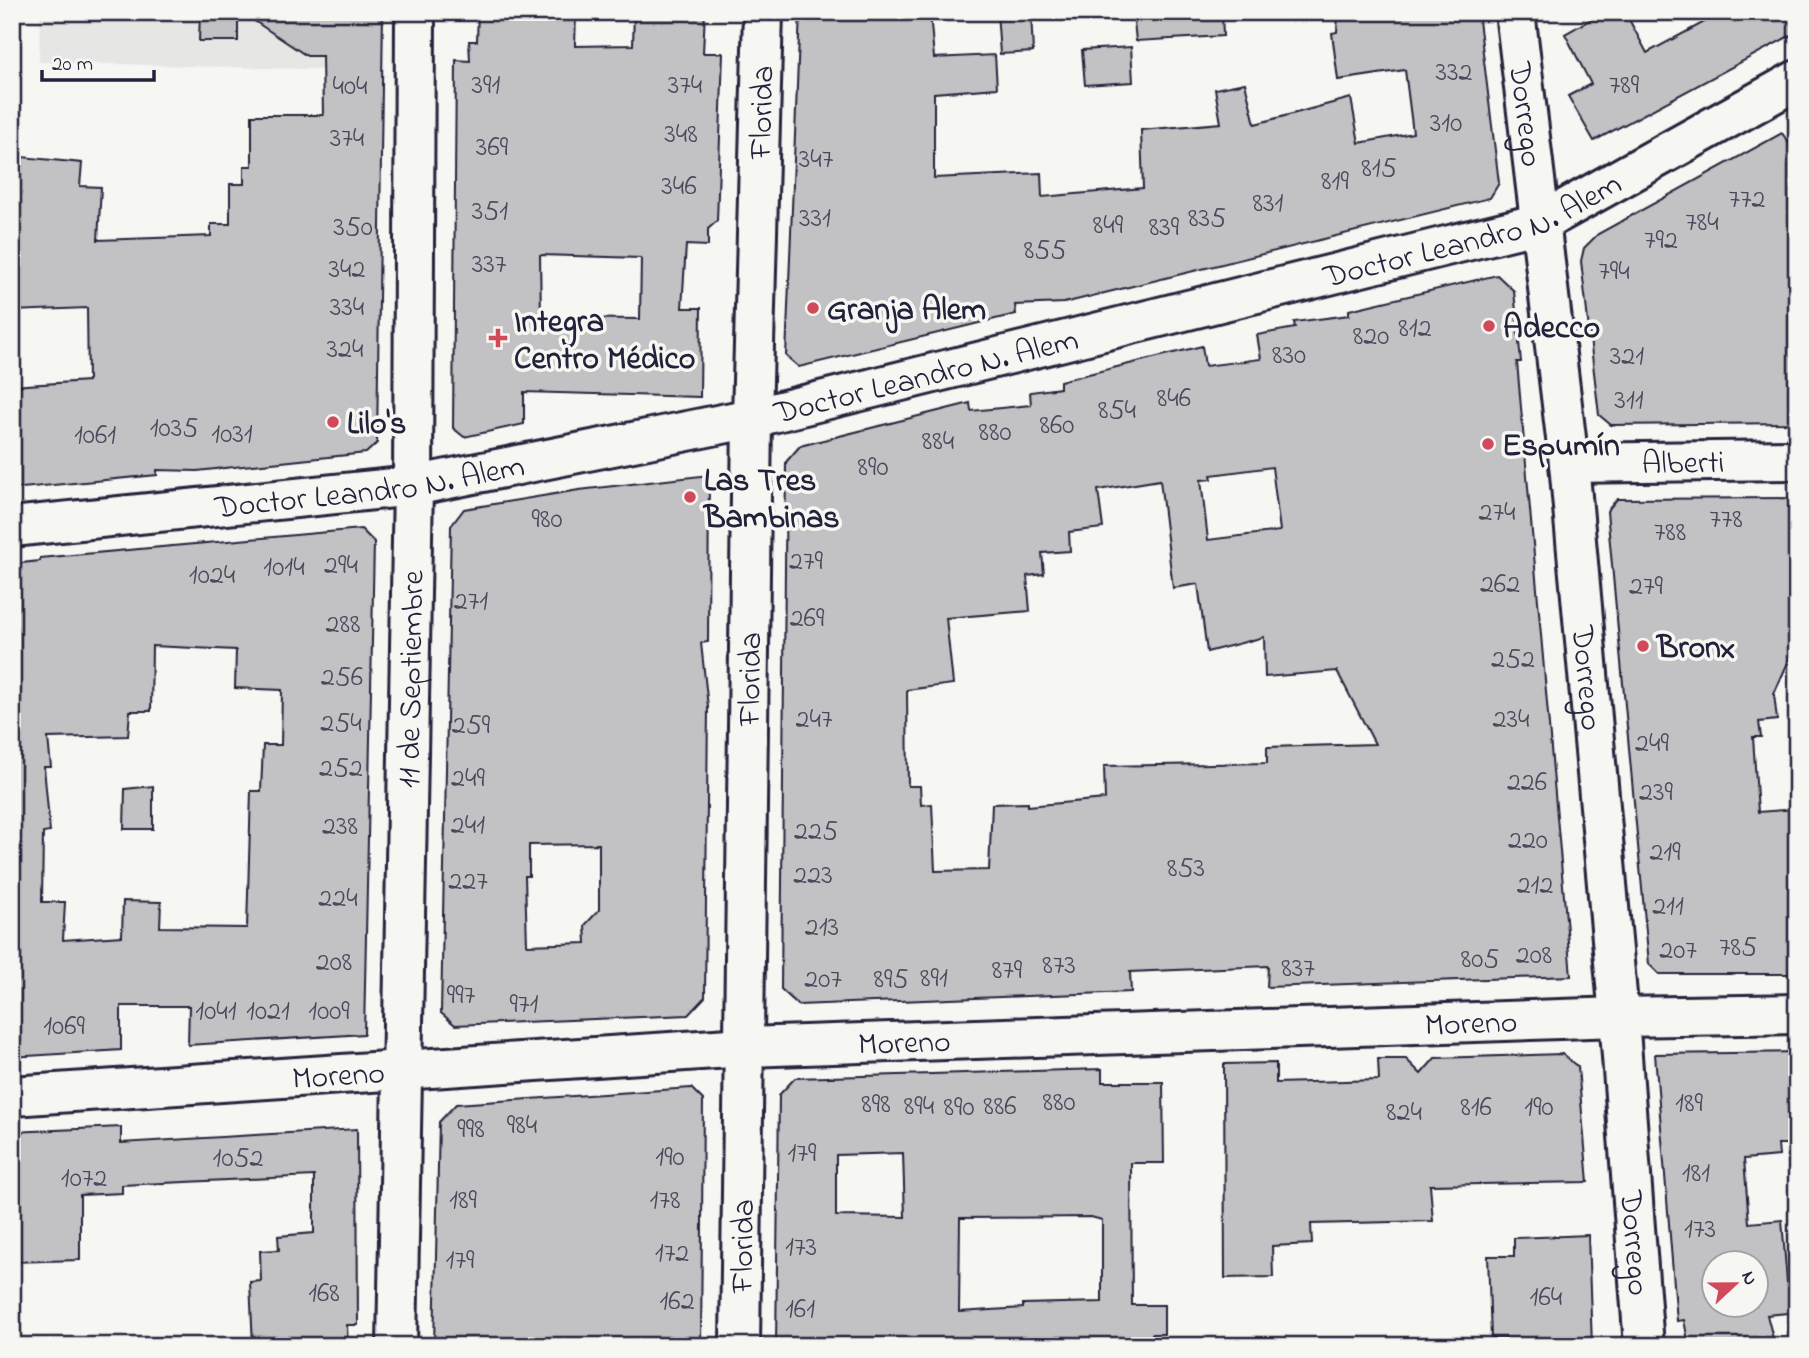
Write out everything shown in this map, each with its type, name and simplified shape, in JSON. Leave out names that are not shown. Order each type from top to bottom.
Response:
[{"type":"street","name":"11 de Septiembre","points":[[397,1346],[413,486],[415,12]]},
{"type":"street","name":"Florida","points":[[740,1346],[752,418],[763,12]]},
{"type":"street","name":"Dorrego","points":[[1515,12],[1569,463],[1619,1017],[1644,1346]]},
{"type":"street","name":"Doctor Leandro N. Alem","points":[[12,527],[413,486],[752,418],[1540,223],[1797,80]]},
{"type":"street","name":"Alberti","points":[[1569,463],[1797,460]]},
{"type":"street","name":"Moreno","points":[[12,1096],[745,1047],[1619,1017],[1797,1014]]},
{"type":"shaded area","points":[[40,12],[382,12],[380,71],[39,62]]},
{"type":"building","points":[[241,12],[383,12],[377,443],[366,453],[197,471],[157,470],[157,475],[12,489],[12,386],[88,381],[87,308],[12,311],[12,156],[82,163],[80,186],[101,187],[98,240],[211,236],[211,224],[230,224],[230,184],[244,184],[244,166],[252,166],[252,115],[323,115],[322,56],[307,56]]},
{"type":"building","points":[[478,12],[576,13],[575,46],[633,45],[634,12],[705,12],[703,53],[723,53],[717,221],[708,229],[708,246],[686,245],[682,308],[701,308],[700,397],[524,392],[524,424],[464,437],[453,428],[456,60],[470,61],[469,41],[477,41]],"holes":[[[540,255],[641,258],[640,319],[541,318]]]},
{"type":"building","points":[[800,12],[930,13],[934,58],[995,55],[997,88],[934,93],[934,178],[1041,173],[1042,197],[1143,188],[1141,130],[1221,123],[1215,89],[1245,83],[1255,124],[1351,98],[1359,143],[1413,133],[1405,70],[1338,80],[1332,33],[1337,32],[1338,14],[1478,12],[1499,183],[1490,198],[1064,303],[1015,305],[1016,314],[799,367],[786,356]]},
{"type":"building","points":[[997,12],[1031,12],[1033,52],[1000,54]]},
{"type":"building","points":[[1133,12],[1222,12],[1223,36],[1136,41]]},
{"type":"building","points":[[1604,12],[1625,12],[1647,53],[1723,12],[1797,12],[1797,32],[1594,141],[1568,96],[1591,84],[1565,34]]},
{"type":"building","points":[[200,13],[238,13],[238,41],[199,41]]},
{"type":"building","points":[[1131,47],[1133,82],[1085,85],[1082,50]]},
{"type":"building","points":[[1782,133],[1797,155],[1797,423],[1611,425],[1599,415],[1581,261],[1584,248],[1598,234]]},
{"type":"building","points":[[1497,275],[1514,291],[1521,362],[1517,362],[1571,976],[1267,987],[1268,966],[1130,972],[1131,992],[798,1005],[781,989],[786,462],[800,446],[970,403],[971,411],[1031,405],[1030,392],[1060,388],[1060,381],[1202,346],[1205,366],[1261,359],[1257,335],[1295,328],[1294,322],[1349,315],[1349,310]],"holes":[[[1272,467],[1280,531],[1208,540],[1201,480],[1212,479],[1211,475]],[[1160,480],[1173,588],[1198,584],[1207,652],[1264,637],[1265,677],[1337,671],[1375,744],[1267,747],[1267,763],[1104,766],[1105,799],[1028,806],[1028,803],[992,804],[989,870],[935,871],[932,804],[921,805],[920,786],[908,786],[907,690],[953,684],[946,618],[1030,611],[1027,576],[1044,574],[1042,553],[1070,551],[1069,532],[1103,528],[1098,490]]]},
{"type":"building","points":[[709,475],[708,642],[701,643],[708,707],[705,997],[688,1015],[455,1025],[441,1013],[451,526],[464,509],[579,490]],"holes":[[[599,844],[599,910],[585,925],[586,943],[527,945],[525,876],[529,876],[529,845]]]},
{"type":"building","points":[[1797,498],[1797,642],[1774,694],[1777,720],[1759,722],[1761,737],[1753,737],[1758,812],[1797,809],[1797,974],[1659,974],[1649,964],[1607,511],[1617,499]]},
{"type":"building","points":[[361,529],[374,542],[364,1034],[188,1045],[189,1006],[121,1006],[121,1050],[12,1057],[12,564],[40,561],[40,558]],"holes":[[[152,646],[236,650],[235,688],[282,690],[281,745],[263,745],[261,791],[251,791],[247,928],[160,927],[161,902],[123,901],[122,936],[63,940],[65,902],[42,902],[43,833],[50,832],[44,767],[51,767],[48,738],[128,736],[130,711],[151,711]]]},
{"type":"building","points":[[153,786],[153,829],[124,829],[125,789]]},
{"type":"building","points":[[1797,1052],[1797,1144],[1778,1144],[1779,1156],[1744,1159],[1749,1223],[1782,1220],[1787,1282],[1797,1281],[1797,1312],[1770,1315],[1770,1250],[1700,1250],[1700,1320],[1768,1320],[1775,1346],[1689,1346],[1684,1320],[1677,1321],[1655,1054]]},
{"type":"building","points":[[1562,1054],[1578,1067],[1588,1182],[1430,1185],[1433,1221],[1311,1224],[1312,1244],[1272,1246],[1273,1277],[1225,1278],[1224,1064],[1276,1063],[1276,1083],[1379,1080],[1378,1059],[1406,1059],[1421,1074],[1435,1058]]},
{"type":"building","points":[[1102,1069],[1102,1082],[1163,1082],[1164,1163],[1131,1163],[1132,1305],[1164,1305],[1164,1334],[1152,1334],[1153,1346],[1030,1346],[1029,1338],[925,1341],[925,1346],[776,1346],[779,1095],[795,1078]],"holes":[[[903,1153],[905,1217],[836,1216],[836,1155]],[[1091,1217],[1102,1220],[1102,1302],[1023,1304],[1023,1308],[959,1312],[960,1218]]]},
{"type":"building","points":[[691,1088],[703,1100],[701,1346],[434,1346],[439,1122],[456,1104]]},
{"type":"building","points":[[121,1127],[121,1143],[357,1129],[358,1325],[347,1325],[348,1346],[253,1346],[250,1282],[261,1281],[260,1251],[279,1250],[278,1236],[314,1233],[314,1176],[122,1185],[122,1193],[80,1195],[80,1260],[12,1262],[12,1132]]},
{"type":"building","points":[[1588,1235],[1592,1346],[1506,1346],[1506,1338],[1491,1338],[1488,1256],[1514,1256],[1514,1238]]},
{"type":"place","name":"Granja Alem","points":[[813,308]]},
{"type":"place","name":"Adecco","points":[[1489,326]]},
{"type":"place","name":"Integra Centro Médico","points":[[498,338]]},
{"type":"place","name":"Lilo's","points":[[333,422]]},
{"type":"place","name":"Espumín","points":[[1488,444]]},
{"type":"place","name":"Las Tres Bambinas","points":[[690,497]]},
{"type":"place","name":"Bronx","points":[[1643,646]]}]
